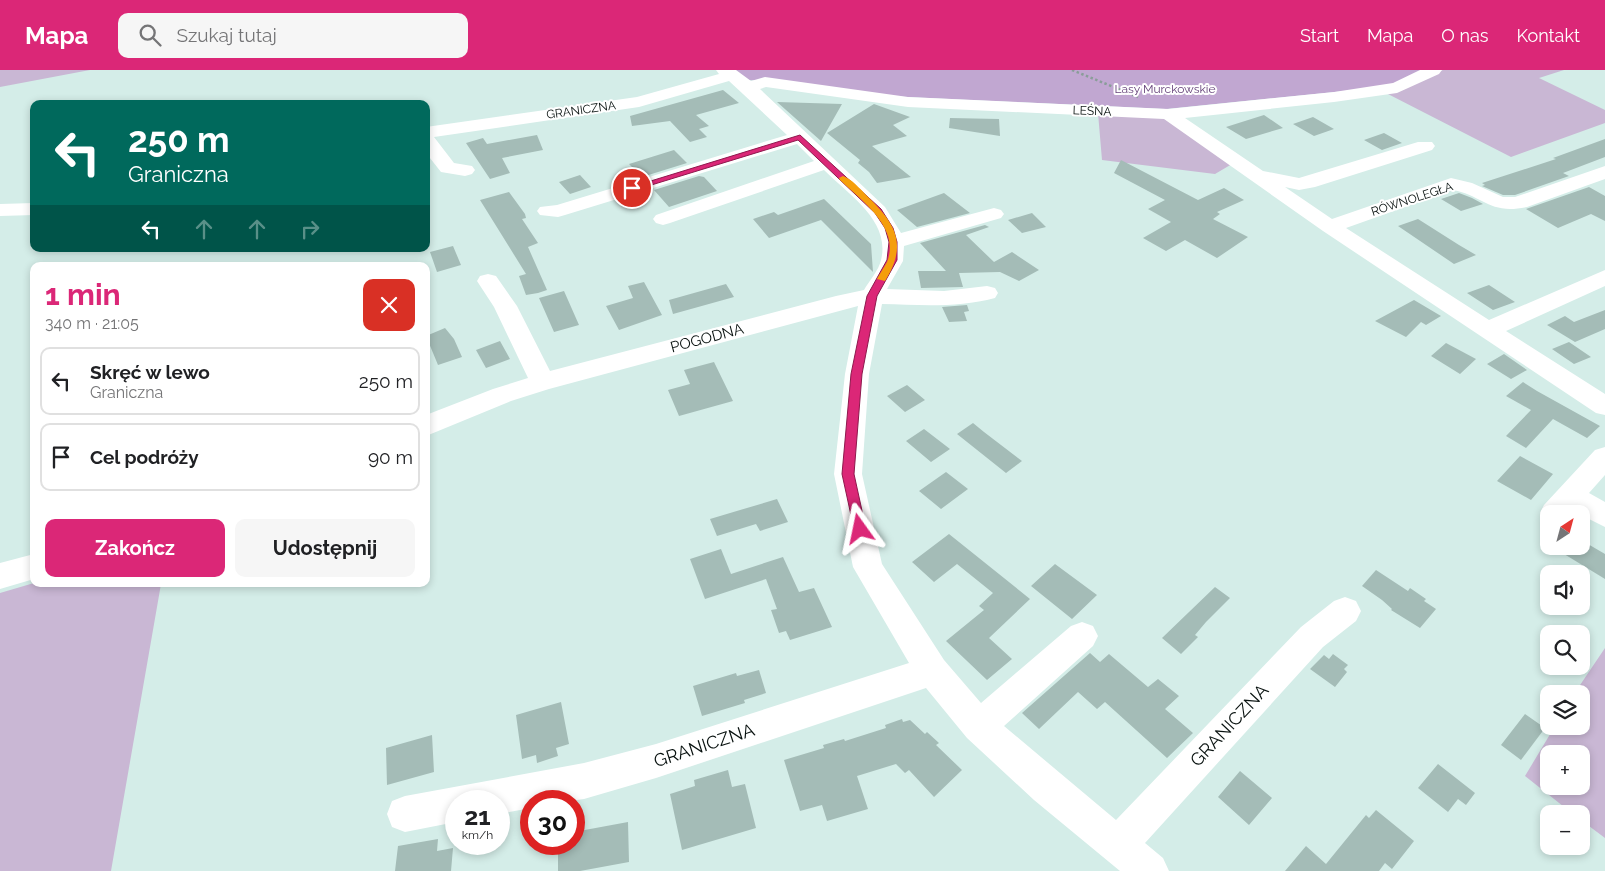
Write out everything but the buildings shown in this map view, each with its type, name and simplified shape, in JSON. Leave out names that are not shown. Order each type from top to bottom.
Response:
[{"type":"street","name":"LEŚNA","points":[[736,77],[908,102],[1168,114],[1334,97],[1397,88],[1433,70]]},
{"type":"street","points":[[736,77],[878,211],[889,228],[893,242],[892,260],[872,296],[856,374],[848,474],[868,566],[932,671],[979,726],[1047,787],[1150,871]]},
{"type":"street","name":"GRANICZNA","points":[[430,132],[639,102],[736,77]]},
{"type":"street","points":[[1168,114],[1330,227],[1605,406]]},
{"type":"street","points":[[548,211],[558,211],[800,137]]},
{"type":"street","points":[[430,145],[448,168],[466,170]]},
{"type":"street","points":[[1257,176],[1266,176],[1298,184],[1308,183],[1425,146]]},
{"type":"street","points":[[663,219],[827,163]]},
{"type":"street","name":"RÓWNOLEGŁA","points":[[1330,227],[1451,184],[1468,187],[1496,202],[1519,204],[1605,172]]},
{"type":"street","points":[[0,210],[30,209]]},
{"type":"street","points":[[893,242],[994,214]]},
{"type":"street","points":[[1489,329],[1605,277]]},
{"type":"street","points":[[488,281],[505,306],[543,382]]},
{"type":"street","name":"POGODNA","points":[[430,424],[502,395],[543,382],[836,303],[872,296],[944,298],[987,293]]},
{"type":"street","points":[[1605,457],[1562,504],[1605,516]]},
{"type":"street","points":[[0,576],[30,567]]},
{"type":"street","name":"GRANICZNA","points":[[1118,845],[1312,637],[1345,611]]},
{"type":"street","points":[[979,726],[1082,636]]},
{"type":"street","name":"GRANICZNA","points":[[510,794],[584,781],[656,761],[932,671]]},
{"type":"street","points":[[405,814],[445,806]]},
{"type":"path","points":[[1072,70],[1131,93],[1168,114]]},
{"type":"shaded area","points":[[0,70],[90,70],[0,87]]},
{"type":"shaded area","points":[[1443,70],[1564,70],[1539,78],[1605,110],[1605,123],[1511,157],[1384,92]]},
{"type":"shaded area","points":[[1098,113],[1169,118],[1232,164],[1215,174],[1102,160]]},
{"type":"shaded area","points":[[30,584],[30,587],[160,587],[111,871],[0,871],[0,593]]},
{"type":"shaded area","points":[[1605,648],[1605,838],[1590,827],[1590,805],[1562,805],[1549,795],[1590,795],[1590,745],[1544,745],[1550,735],[1590,735],[1590,685],[1580,685],[1587,675],[1590,675],[1590,670]]},
{"type":"shaded area","points":[[1540,751],[1540,788],[1525,776]]},
{"type":"green space","name":"Lasy Murckowskie","points":[[731,70],[1426,70],[1395,86],[1166,109],[886,96],[778,81],[745,80]]},
{"type":"slow traffic","points":[[843,178],[878,211],[889,228],[893,242],[892,260],[882,279]]},
{"type":"route","points":[[632,188],[800,137],[878,211],[889,228],[893,242],[892,260],[872,296],[856,374],[848,474],[860,529]]}]
